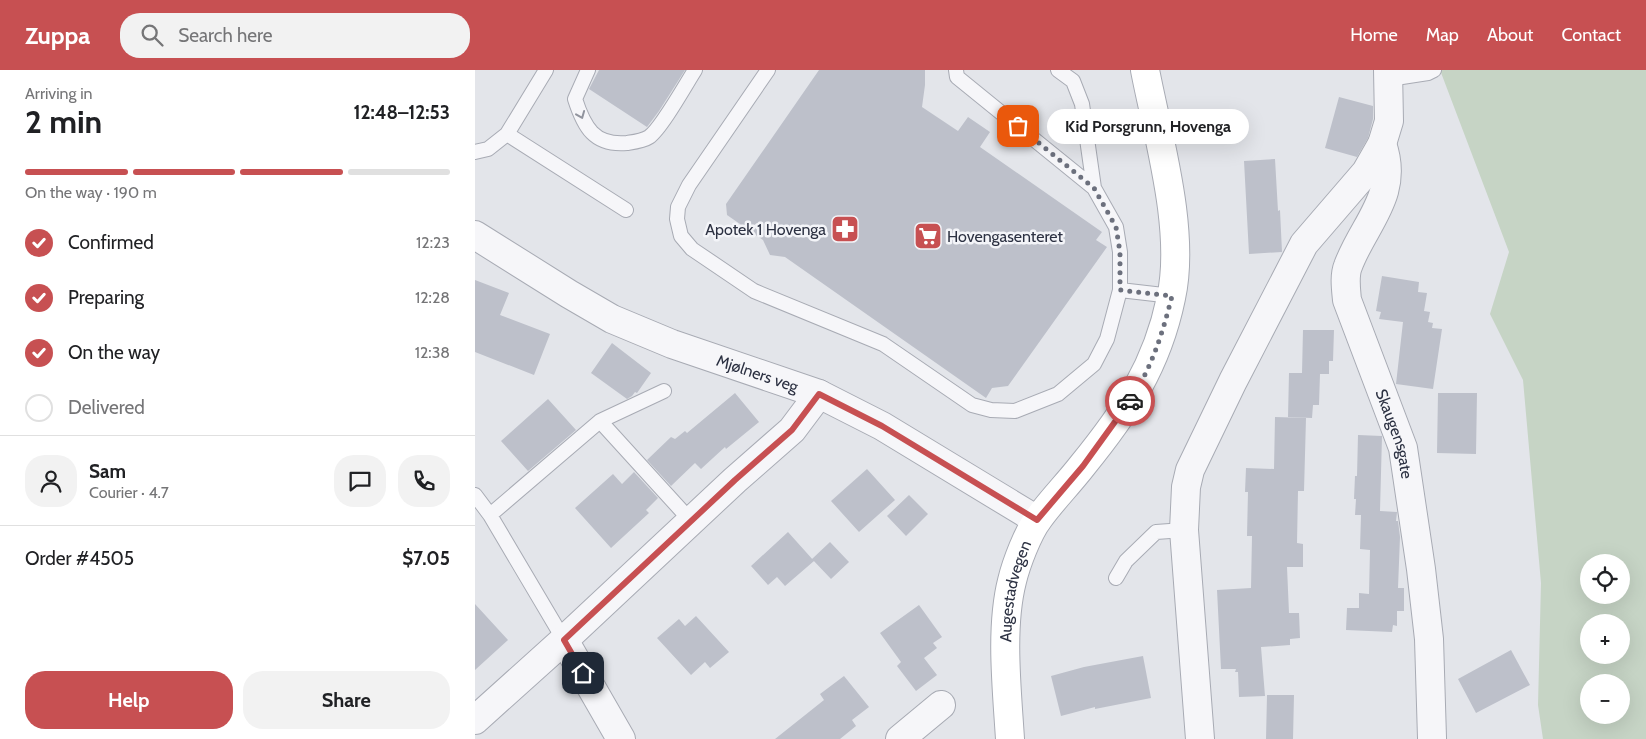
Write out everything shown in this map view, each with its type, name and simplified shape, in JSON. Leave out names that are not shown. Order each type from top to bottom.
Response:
[{"type":"main road","name":"Augestadvegen","points":[[1010,739],[1006,665],[1007,620],[1011,581],[1019,557],[1037,520],[1083,466],[1126,408],[1143,381],[1163,330],[1172,296],[1175,260],[1174,229],[1167,177],[1145,70]]},
{"type":"street","name":"Skaugensgate","points":[[1200,739],[1184,530],[1186,487],[1190,470],[1283,281],[1304,244],[1366,172],[1382,144],[1389,121],[1389,74]]},
{"type":"street","name":"Skaugensgate","points":[[1382,144],[1387,158],[1388,176],[1373,218],[1347,267],[1347,300],[1403,448],[1429,630],[1432,738]]},
{"type":"street","name":"Mjølners veg","points":[[475,235],[569,294],[613,319],[672,344],[819,394],[882,426],[1037,520]]},
{"type":"street","points":[[475,720],[792,430],[819,394]]},
{"type":"street","points":[[564,640],[621,739]]},
{"type":"street","points":[[899,739],[941,705]]},
{"type":"lane","points":[[475,152],[488,149],[507,134],[546,70]]},
{"type":"lane","points":[[588,70],[575,99],[579,114],[587,129],[598,138],[614,144],[634,142],[650,136],[695,70]]},
{"type":"lane","points":[[768,70],[689,185],[678,207],[677,219],[681,236],[691,249],[754,292],[883,344],[972,405],[991,410],[1015,410],[1058,394],[1094,364],[1107,339],[1120,290],[1120,252],[1116,227],[1094,188],[1082,104],[1073,81],[1058,70]]},
{"type":"lane","points":[[956,70],[957,77],[1094,188]]},
{"type":"lane","points":[[1389,74],[1427,73],[1434,70]]},
{"type":"lane","points":[[507,134],[626,210]]},
{"type":"lane","points":[[1120,290],[1172,296]]},
{"type":"lane","points":[[489,515],[600,421],[664,391]]},
{"type":"lane","points":[[600,421],[691,521]]},
{"type":"lane","points":[[475,495],[564,640]]},
{"type":"lane","points":[[1116,578],[1126,560],[1156,532],[1184,530]]},
{"type":"green space","points":[[1440,70],[1646,70],[1646,739],[1543,739],[1538,705],[1541,583],[1523,380],[1490,314],[1509,252]]},
{"type":"building","points":[[599,70],[685,70],[647,127],[589,89]]},
{"type":"building","name":"Hovengasenteret","points":[[819,70],[925,70],[922,107],[958,131],[968,117],[990,132],[980,147],[1102,232],[1096,240],[1107,247],[1008,386],[992,388],[986,398],[785,257],[770,255],[763,240],[727,215],[726,204]]},
{"type":"building","points":[[1339,97],[1373,106],[1373,119],[1368,138],[1357,157],[1325,148]]},
{"type":"building","points":[[1275,159],[1282,252],[1249,254],[1244,161]]},
{"type":"building","points":[[1382,276],[1419,282],[1418,292],[1427,293],[1424,311],[1430,312],[1428,322],[1433,323],[1432,328],[1442,329],[1433,389],[1396,384],[1403,322],[1379,319],[1381,312],[1376,311]]},
{"type":"building","points":[[475,280],[509,293],[500,315],[550,334],[534,375],[475,352]]},
{"type":"building","points":[[1303,330],[1334,330],[1333,361],[1329,361],[1329,374],[1320,374],[1319,405],[1313,405],[1312,418],[1288,417],[1289,373],[1302,373]]},
{"type":"building","points":[[612,343],[651,373],[637,393],[635,392],[627,399],[591,373]]},
{"type":"building","points":[[735,393],[759,422],[726,449],[725,447],[701,469],[695,463],[671,486],[647,460],[671,437],[675,439],[685,431],[687,433]]},
{"type":"building","points":[[1438,393],[1477,393],[1476,454],[1437,453]]},
{"type":"building","points":[[548,399],[576,430],[528,471],[501,441]]},
{"type":"building","points":[[1275,417],[1306,418],[1304,491],[1298,491],[1297,543],[1303,544],[1303,567],[1287,567],[1289,613],[1299,613],[1300,638],[1290,639],[1290,645],[1261,647],[1265,696],[1239,697],[1238,672],[1235,672],[1236,669],[1221,669],[1217,590],[1251,588],[1252,536],[1247,536],[1248,492],[1245,492],[1246,468],[1274,469]]},
{"type":"building","points":[[1358,435],[1382,436],[1380,511],[1397,512],[1396,521],[1398,521],[1400,537],[1398,588],[1404,588],[1404,611],[1397,611],[1397,626],[1393,625],[1392,632],[1346,630],[1347,608],[1359,608],[1359,593],[1369,594],[1370,550],[1360,549],[1361,515],[1355,515],[1356,499],[1354,499],[1355,476],[1357,476]]},
{"type":"building","points":[[867,469],[895,500],[859,532],[831,501]]},
{"type":"building","points":[[634,472],[658,498],[646,510],[649,513],[611,548],[575,508],[613,474],[622,484]]},
{"type":"building","points":[[909,495],[928,514],[906,536],[887,516]]},
{"type":"building","points":[[788,532],[814,561],[785,586],[777,577],[768,585],[751,566]]},
{"type":"building","points":[[830,542],[849,562],[831,579],[812,559]]},
{"type":"building","points":[[475,604],[508,640],[475,670]]},
{"type":"building","points":[[919,605],[942,637],[933,643],[937,648],[924,658],[937,675],[916,691],[897,666],[901,662],[880,633]]},
{"type":"building","points":[[696,616],[729,652],[710,668],[705,662],[691,675],[657,638],[679,619],[685,626]]},
{"type":"building","points":[[1511,650],[1530,685],[1476,713],[1458,679]]},
{"type":"building","points":[[1143,656],[1151,698],[1095,709],[1095,707],[1061,716],[1051,676],[1084,667]]},
{"type":"building","points":[[844,676],[869,707],[852,720],[856,726],[840,739],[775,739],[824,700],[820,694]]},
{"type":"building","points":[[1267,695],[1294,695],[1293,739],[1266,739]]},
{"type":"way so far","points":[[1018,126],[1094,188],[1116,227],[1120,252],[1120,290],[1172,296],[1154,356],[1143,381],[1130,401]]},
{"type":"place","name":"Kid Porsgrunn, Hovenga","points":[[1018,126]]},
{"type":"place","name":"Apotek 1 Hovenga","points":[[845,229]]},
{"type":"place","name":"Hovengasenteret","points":[[928,236]]},
{"type":"route","points":[[583,673],[564,640],[735,480],[792,430],[819,394],[882,426],[1037,520],[1083,466],[1130,401]]}]
